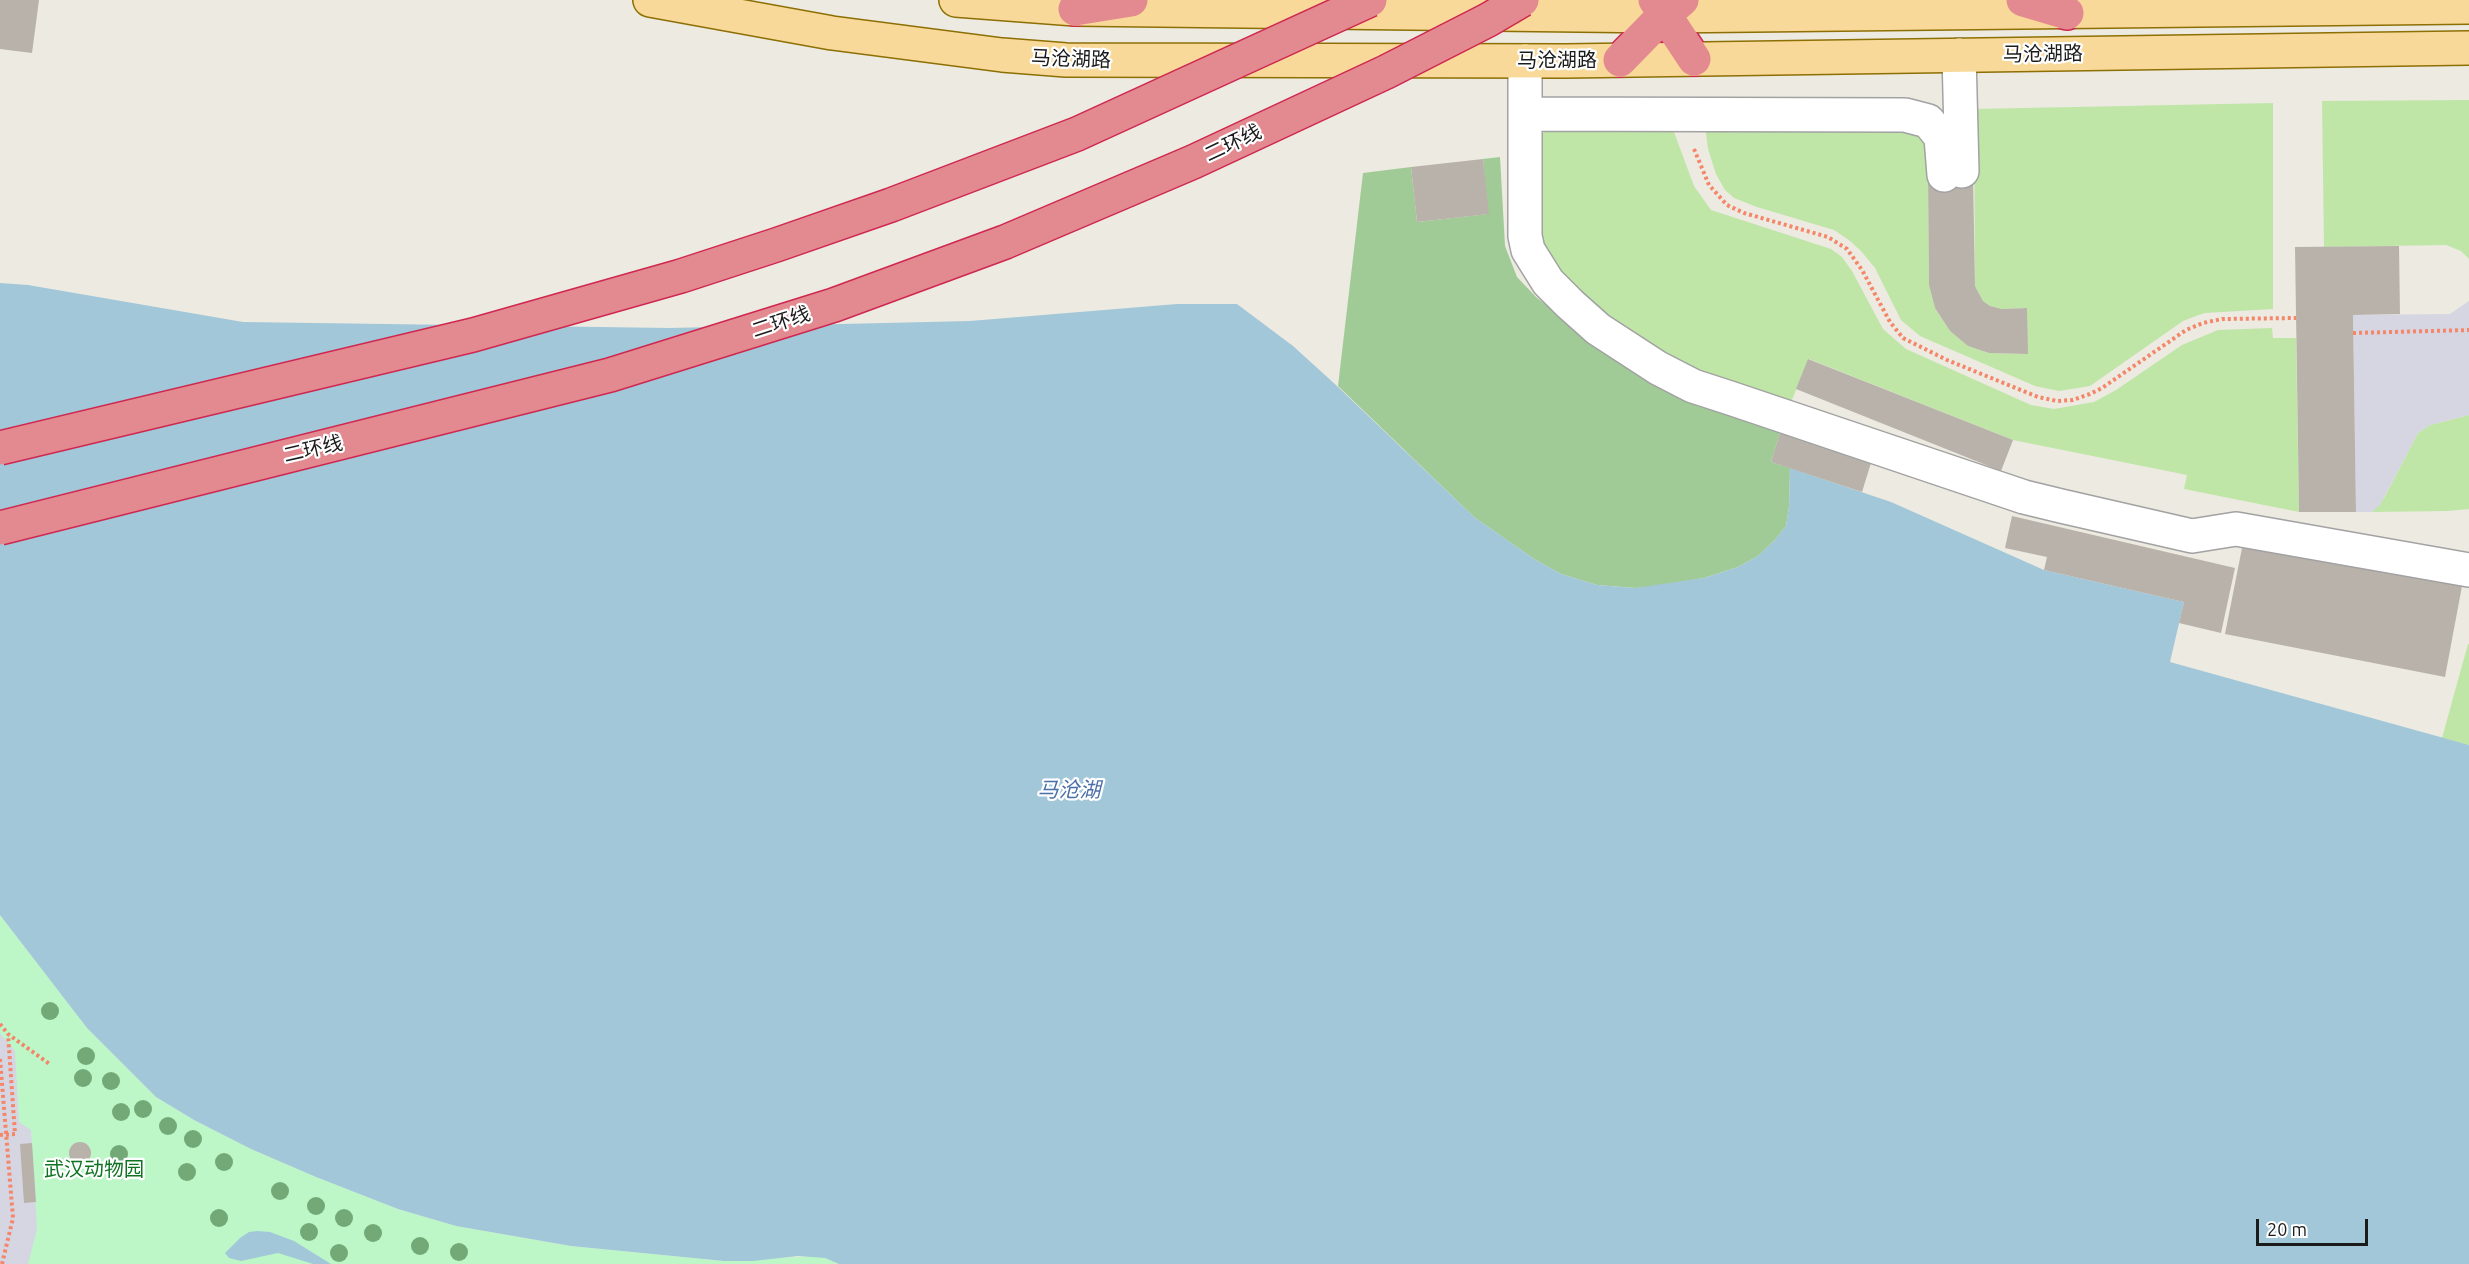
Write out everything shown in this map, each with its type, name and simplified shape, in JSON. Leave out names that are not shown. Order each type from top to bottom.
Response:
[{"type":"highway","points":[[1075,9],[1131,0]]},
{"type":"highway","points":[[0,448],[473,335],[681,276],[776,245],[902,202],[1077,134],[1370,0]]},
{"type":"highway","name":"二环线","points":[[0,528],[599,378],[834,305],[1005,242],[1193,162],[1386,72],[1522,0]]},
{"type":"highway","points":[[2023,0],[2067,13]]},
{"type":"highway","points":[[1620,60],[1666,5],[1694,59]]},
{"type":"main road","name":"马沧湖路","points":[[650,0],[832,33],[1002,55],[1066,60],[1524,61],[2469,48]]},
{"type":"main road","name":"马沧湖路","points":[[956,0],[1075,9],[1666,5],[2067,13],[2141,6],[2469,7]]},
{"type":"lane","points":[[1525,114],[1905,115],[1928,121],[1941,136],[1953,176],[1959,55]]},
{"type":"lane","points":[[1524,61],[1525,236],[1528,250],[1548,282],[1598,330],[1667,373],[1693,386],[2024,497],[2052,504],[2192,536],[2236,529],[2469,570]]},
{"type":"path","points":[[1683,114],[1698,163],[1709,185],[1727,205],[1744,213],[1836,241],[1847,249],[1862,270],[1890,322],[1903,338],[1947,360],[2038,397],[2057,401],[2073,400],[2090,394],[2186,330],[2203,323],[2222,319],[2296,318]]},
{"type":"path","points":[[2354,333],[2469,330]]},
{"type":"path","points":[[0,1024],[8,1034],[51,1065]]},
{"type":"path","points":[[0,1136],[15,1134],[8,1034]]},
{"type":"path","points":[[0,1059],[12,1218],[2,1264]]},
{"type":"green space","points":[[2469,100],[2469,259],[2461,251],[2446,245],[2324,247],[2322,101]]},
{"type":"green space","points":[[2273,103],[2273,309],[2205,313],[2196,316],[2183,321],[2090,386],[2059,391],[2035,386],[1920,336],[1901,320],[1875,268],[1849,240],[1834,230],[1734,198],[1725,190],[1716,174],[1708,149],[1705,126],[1903,127],[1924,141],[1927,148],[1928,175],[1929,285],[1935,308],[1950,331],[1968,346],[1989,353],[2027,354],[2027,308],[2002,309],[1990,306],[1983,301],[1975,286],[1974,109]]},
{"type":"green space","points":[[1671,124],[1694,186],[1711,210],[1831,249],[1842,257],[1852,271],[1883,329],[1906,349],[2031,405],[2054,409],[2094,402],[2116,390],[2182,345],[2218,330],[2272,328],[2273,338],[2296,338],[2299,512],[2184,489],[2187,475],[2013,440],[1809,359],[1789,407],[1672,362],[1622,328],[1582,294],[1558,269],[1540,240],[1540,140],[1543,133],[1551,127]]},
{"type":"green space","points":[[1500,157],[1505,246],[1517,277],[1536,297],[1632,372],[1655,385],[1783,423],[1771,462],[1790,468],[1786,526],[1758,556],[1738,567],[1704,578],[1657,586],[1635,588],[1597,585],[1561,574],[1534,559],[1474,517],[1338,386],[1363,173],[1411,167],[1417,222],[1488,214],[1483,159]]},
{"type":"green space","points":[[2469,415],[2469,509],[2372,512],[2384,498],[2418,433],[2430,425]]},
{"type":"green space","points":[[2469,644],[2469,745],[2442,738]]},
{"type":"green space","name":"武汉动物园","points":[[0,915],[87,1028],[156,1097],[194,1120],[251,1149],[316,1177],[398,1209],[456,1226],[571,1246],[724,1261],[813,1256],[839,1264],[0,1264]]},
{"type":"shaded area","points":[[2469,301],[2469,415],[2430,425],[2418,433],[2380,505],[2372,512],[2356,512],[2353,315],[2450,314]]},
{"type":"shaded area","points":[[0,1033],[15,1051],[19,1122],[31,1130],[37,1229],[28,1264],[0,1264]]},
{"type":"water","name":"马沧湖","points":[[0,283],[28,285],[243,322],[670,328],[970,321],[1177,304],[1237,304],[1293,346],[1474,517],[1534,559],[1561,574],[1597,585],[1635,588],[1704,578],[1738,567],[1758,556],[1786,526],[1790,468],[1891,502],[2044,570],[2184,602],[2170,662],[2469,745],[2469,1264],[839,1264],[825,1258],[798,1256],[753,1261],[724,1261],[571,1246],[456,1226],[398,1209],[316,1177],[251,1149],[194,1120],[156,1097],[87,1028],[0,915]]},
{"type":"water","points":[[249,1232],[270,1232],[294,1241],[331,1264],[313,1264],[278,1253],[241,1261],[229,1258],[225,1253],[240,1238]]},
{"type":"building","points":[[0,0],[39,0],[32,53],[0,49]]},
{"type":"building","points":[[1483,159],[1489,214],[1417,222],[1411,167]]},
{"type":"building","points":[[1928,175],[1973,175],[1975,286],[1983,301],[1990,306],[2002,309],[2027,308],[2028,354],[1989,353],[1968,346],[1950,331],[1935,308],[1929,285]]},
{"type":"building","points":[[2399,246],[2400,314],[2353,315],[2356,512],[2299,512],[2295,247]]},
{"type":"building","points":[[1808,359],[2013,440],[2001,471],[1796,389]]},
{"type":"building","points":[[1783,423],[1874,453],[1862,492],[1771,462]]},
{"type":"building","points":[[2012,516],[2235,568],[2221,633],[2179,623],[2184,602],[2044,570],[2047,557],[2005,548]]},
{"type":"building","points":[[2243,543],[2462,586],[2445,677],[2225,634]]},
{"type":"building","points":[[80,1142],[88,1145],[91,1153],[88,1161],[80,1164],[72,1161],[69,1153],[72,1145]]},
{"type":"building","points":[[32,1143],[36,1202],[24,1203],[20,1144]]}]
